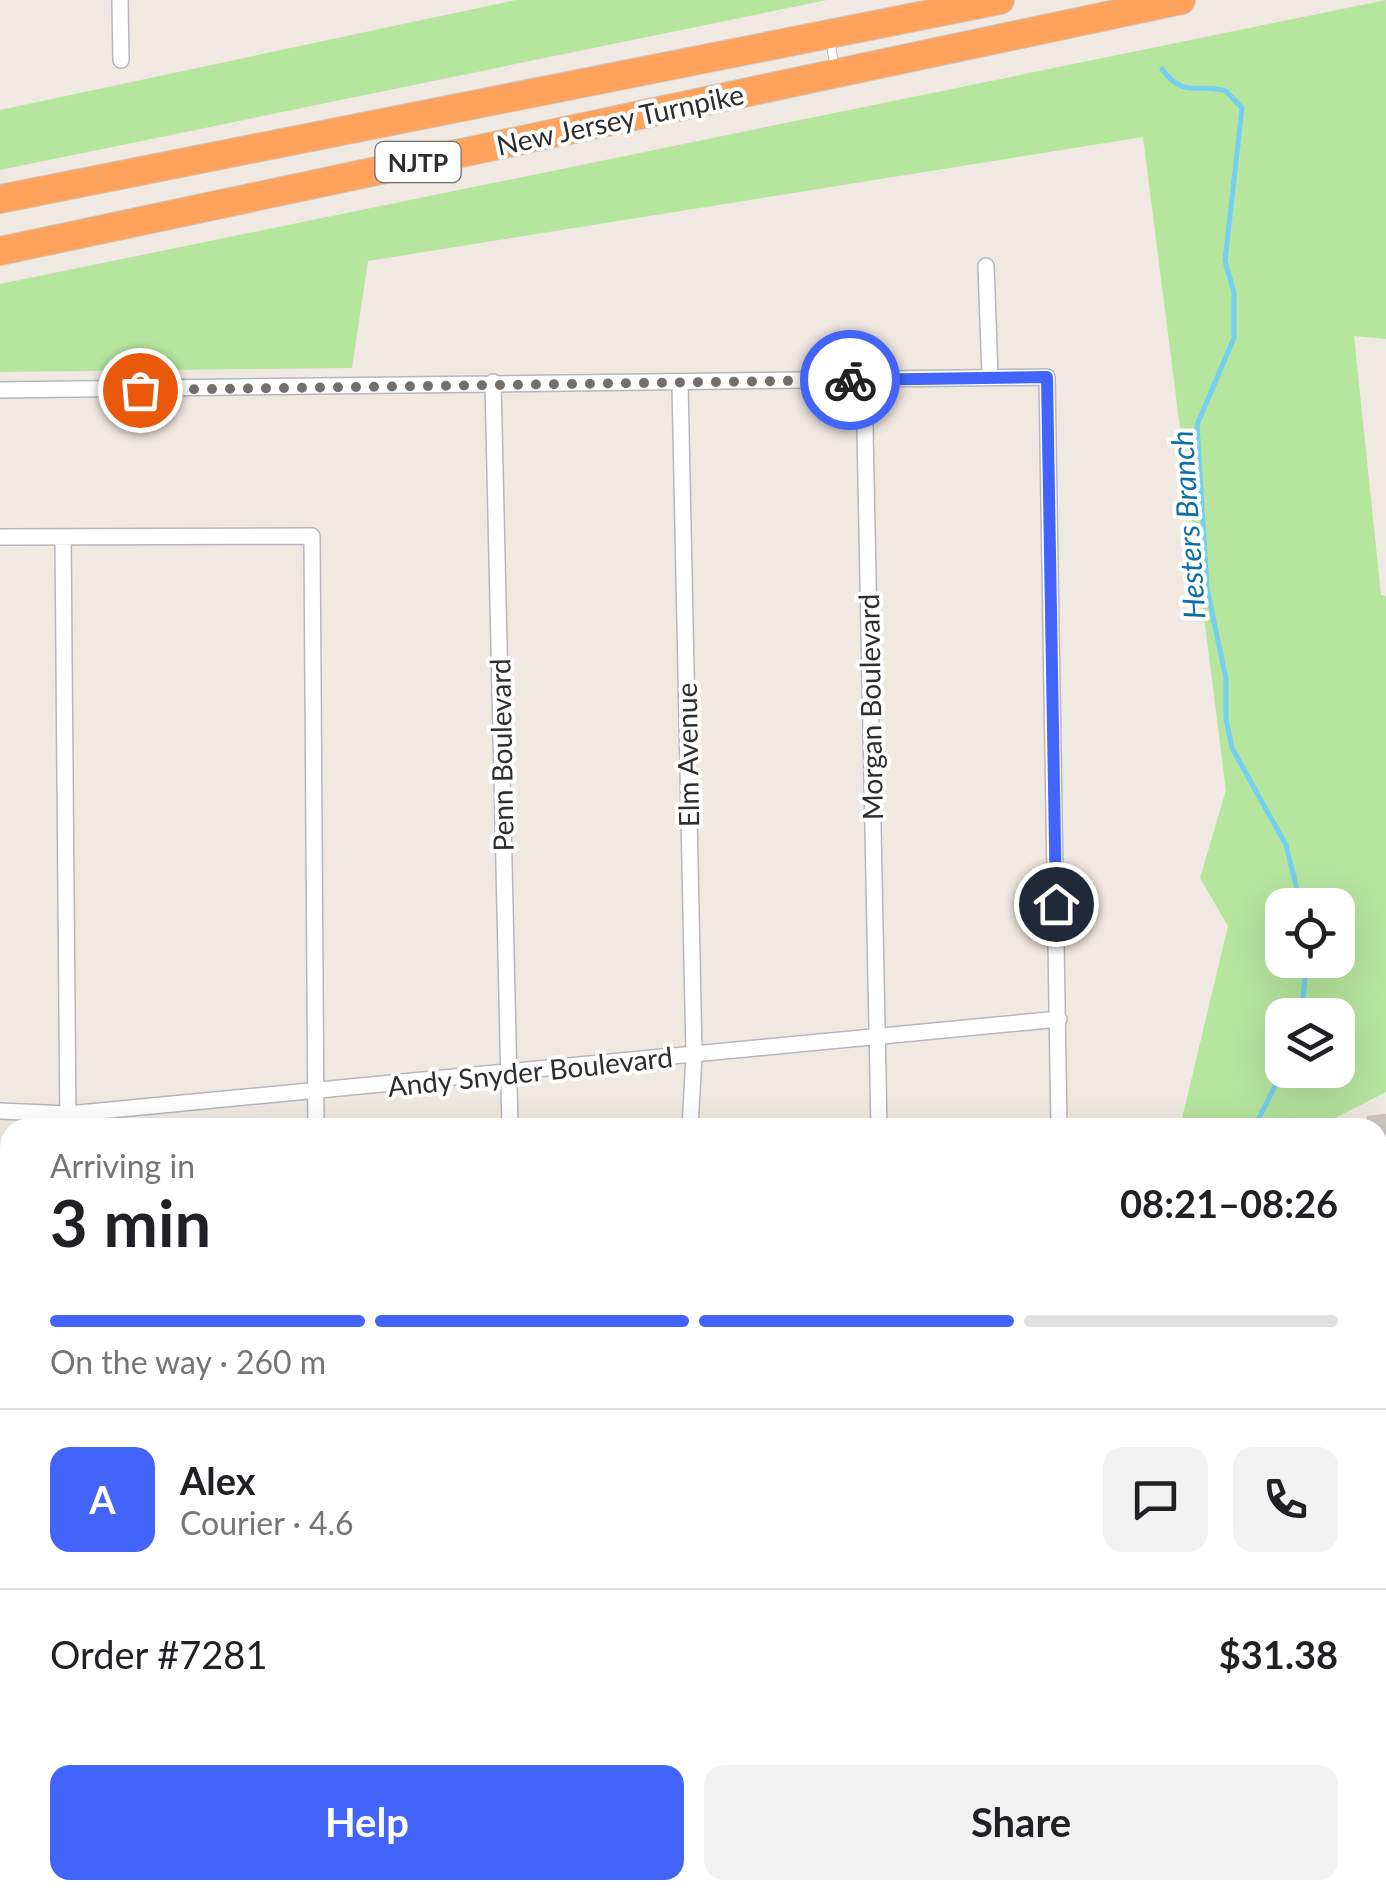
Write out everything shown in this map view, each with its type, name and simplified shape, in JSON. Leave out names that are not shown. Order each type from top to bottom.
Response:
[{"type":"highway","name":"New Jersey Turnpike","points":[[0,199],[1000,0]]},
{"type":"highway","name":"New Jersey Turnpike","points":[[0,251],[1181,0]]},
{"type":"street","points":[[120,0],[122,60]]},
{"type":"street","points":[[986,266],[990,376]]},
{"type":"street","points":[[0,390],[1047,377],[1059,1118]]},
{"type":"street","name":"Morgan Boulevard","points":[[864,379],[878,1118]]},
{"type":"street","name":"Penn Boulevard","points":[[492,382],[510,1118]]},
{"type":"street","name":"Elm Avenue","points":[[680,382],[694,1054],[691,1118]]},
{"type":"street","points":[[0,537],[312,536],[316,1118]]},
{"type":"street","points":[[63,537],[68,1118]]},
{"type":"street","name":"Andy Snyder Boulevard","points":[[94,1118],[877,1035],[1059,1020]]},
{"type":"street","name":"Andy Snyder Boulevard","points":[[0,1111],[48,1118]]},
{"type":"lane","points":[[829,34],[836,74]]},
{"type":"green space","points":[[516,0],[827,0],[0,170],[0,110]]},
{"type":"green space","points":[[1386,0],[1386,339],[1354,336],[1381,595],[1386,596],[1386,1092],[1337,1118],[1182,1118],[1228,926],[1200,878],[1226,790],[1143,137],[368,261],[352,368],[0,372],[0,284]]},
{"type":"waterway","name":"Hesters Branch","points":[[1162,69],[1185,87],[1226,91],[1242,108],[1225,261],[1234,293],[1234,338],[1197,425],[1207,588],[1226,679],[1226,719],[1232,748],[1286,845],[1297,888]]},
{"type":"waterway","name":"Hesters Branch","points":[[1303,998],[1305,978]]},
{"type":"waterway","name":"Hesters Branch","points":[[1259,1118],[1274,1088]]},
{"type":"way so far","points":[[140,390],[492,382],[850,380]]},
{"type":"route","points":[[850,380],[1047,377],[1056,904]]}]
